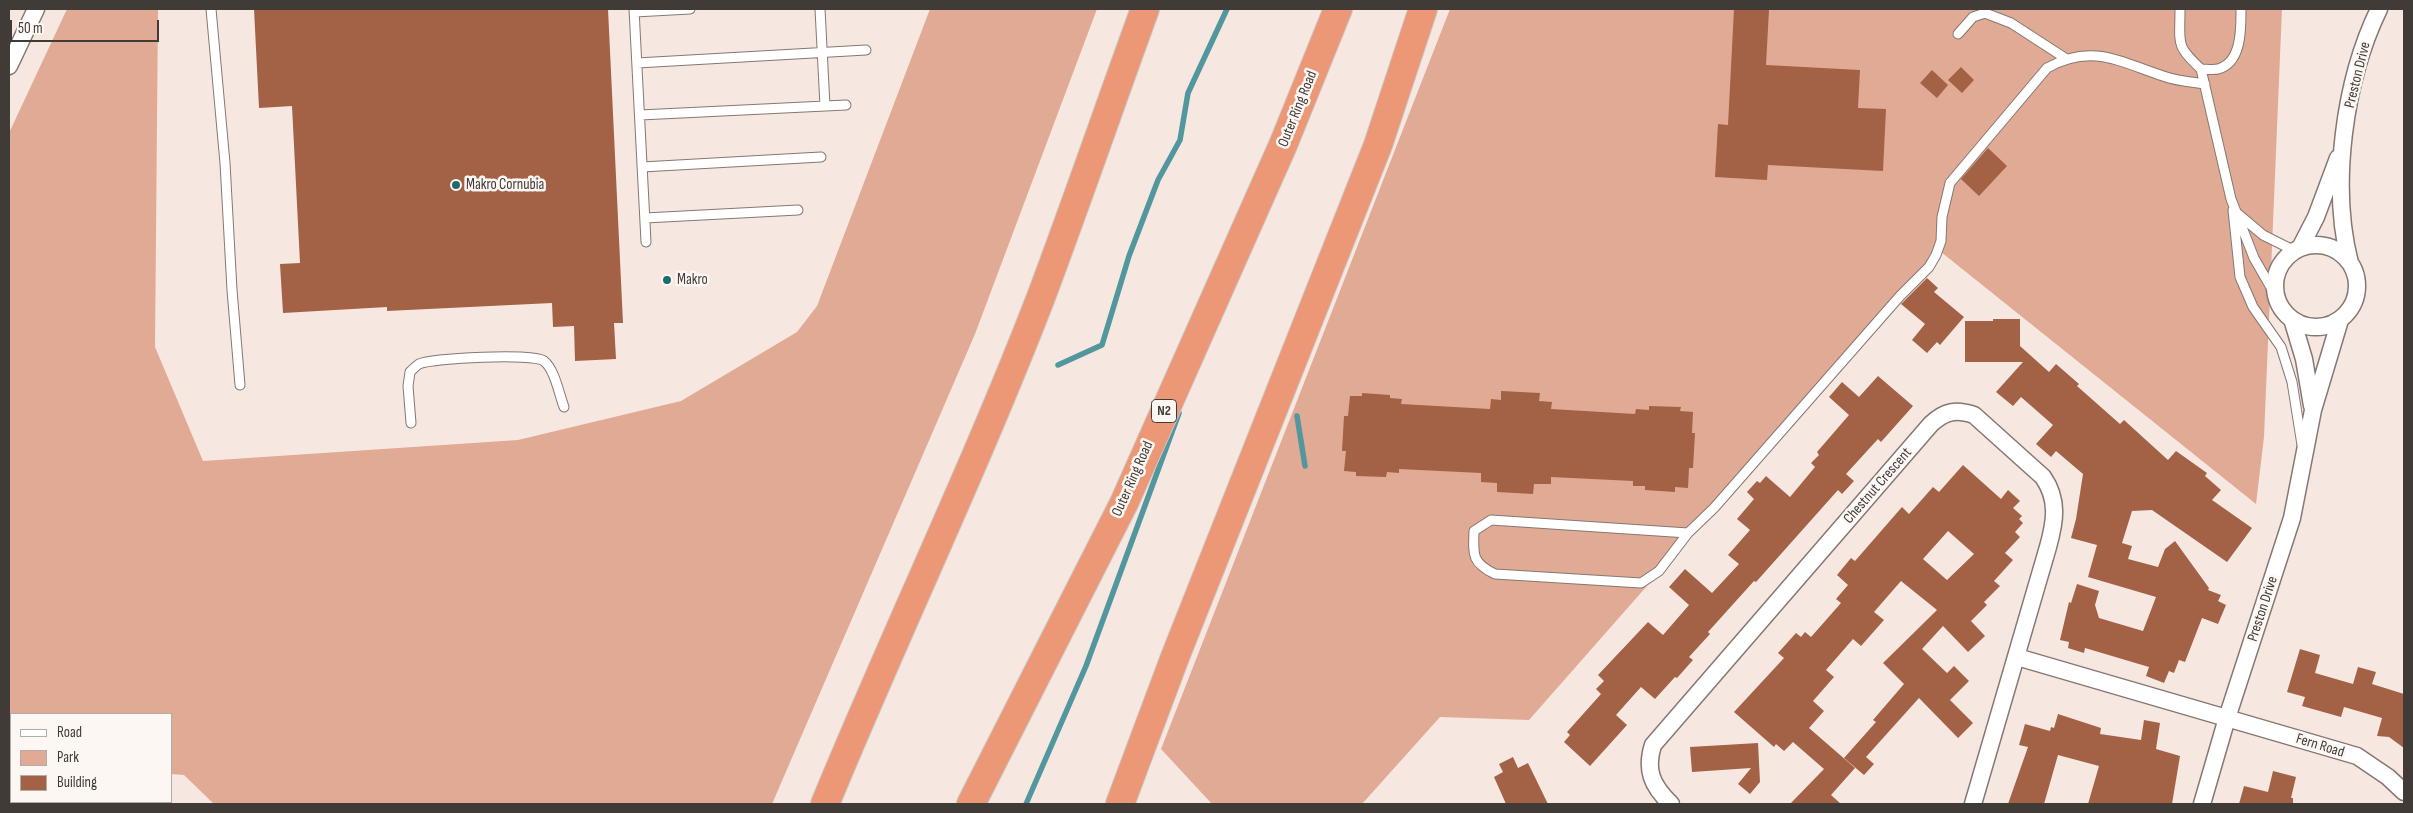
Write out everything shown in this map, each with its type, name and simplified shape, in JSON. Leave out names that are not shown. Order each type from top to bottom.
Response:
[{"type":"highway","points":[[825,804],[874,683],[969,472],[1041,297],[1145,9]]},
{"type":"highway","name":"Outer Ring Road","points":[[972,804],[1124,502],[1283,145],[1338,9]]},
{"type":"highway","points":[[1120,804],[1178,648],[1378,145],[1422,9]]},
{"type":"street","points":[[9,66],[36,9]]},
{"type":"street","name":"Preston Drive","points":[[2202,804],[2227,718],[2292,518],[2313,410],[2340,320],[2352,308],[2357,295],[2358,281],[2350,263],[2342,224],[2343,144],[2353,82],[2379,9]]},
{"type":"street","name":"Preston Drive","points":[[2313,410],[2304,359],[2292,319],[2283,310],[2277,298],[2275,284],[2278,271],[2285,259],[2297,250],[2316,216],[2343,144]]},
{"type":"street","points":[[2297,250],[2321,245],[2334,249],[2346,257],[2350,263]]},
{"type":"street","points":[[2292,319],[2304,325],[2317,327],[2331,325],[2340,320]]},
{"type":"street","name":"Chestnut Crescent","points":[[1671,804],[1661,796],[1651,778],[1648,764],[1653,745],[1931,424],[1940,416],[1952,411],[1961,411],[1974,415],[1987,425],[2043,477],[2054,498],[2055,522],[2017,657],[1972,804]]},
{"type":"street","points":[[2017,657],[2227,718]]},
{"type":"street","name":"Fern Road","points":[[2227,718],[2357,756],[2388,777],[2404,792]]},
{"type":"lane","points":[[211,9],[225,163],[232,290],[240,385]]},
{"type":"lane","points":[[646,242],[634,10],[690,9]]},
{"type":"lane","points":[[820,9],[826,106]]},
{"type":"lane","points":[[2180,9],[2181,47],[2187,58],[2202,69],[2218,69],[2234,55],[2239,42],[2241,9]]},
{"type":"lane","points":[[1958,34],[1973,17],[1985,13],[2011,23],[2065,58]]},
{"type":"lane","points":[[637,64],[866,50]]},
{"type":"lane","points":[[1688,533],[1491,520],[1474,531],[1473,551],[1476,560],[1482,568],[1495,574],[1641,583],[1659,571],[1688,533],[1714,508],[1929,267],[1936,255],[1941,240],[1942,217],[1950,183],[2047,68],[2065,58],[2097,56],[2117,59],[2165,77],[2205,84]]},
{"type":"lane","points":[[2202,69],[2231,200],[2240,277],[2253,307],[2281,347],[2292,382],[2304,455]]},
{"type":"lane","points":[[640,115],[846,105]]},
{"type":"lane","points":[[642,167],[821,157]]},
{"type":"lane","points":[[2231,200],[2254,258],[2277,298]]},
{"type":"lane","points":[[645,218],[798,210]]},
{"type":"lane","points":[[2238,214],[2262,235],[2297,250]]},
{"type":"lane","points":[[411,423],[408,386],[410,372],[419,364],[438,362],[512,356],[534,357],[544,361],[550,368],[564,407]]},
{"type":"green space","points":[[67,9],[158,9],[155,347],[203,461],[518,440],[681,401],[797,332],[817,306],[930,9],[1097,9],[975,334],[772,804],[214,804],[184,775],[172,774],[172,713],[10,713],[9,774],[9,133]]},
{"type":"green space","points":[[1450,9],[2282,9],[2264,437],[2256,504],[1941,252],[1529,720],[1440,717],[1362,804],[1212,804],[1161,749]]},
{"type":"building","name":"Makro Cornubia","points":[[254,9],[608,9],[623,323],[614,323],[616,359],[575,361],[574,326],[553,327],[552,303],[387,311],[387,307],[283,313],[280,264],[300,263],[292,106],[259,108]]},
{"type":"building","points":[[1734,9],[1769,10],[1766,65],[1860,70],[1858,108],[1886,109],[1883,171],[1768,165],[1767,180],[1715,177],[1718,124],[1728,125]]},
{"type":"building","points":[[1961,67],[1974,80],[1962,93],[1948,80]]},
{"type":"building","points":[[1932,70],[1948,85],[1937,98],[1920,83]]},
{"type":"building","points":[[1988,148],[2007,166],[1979,196],[1961,179]]},
{"type":"building","points":[[1927,278],[1938,288],[1934,292],[1964,317],[1940,345],[1937,342],[1927,353],[1912,340],[1925,324],[1901,304]]},
{"type":"building","points":[[1993,319],[2020,319],[2020,346],[2049,372],[2056,364],[2079,384],[2077,386],[2120,424],[2124,420],[2168,460],[2176,451],[2207,473],[2205,476],[2221,490],[2212,500],[2252,528],[2227,562],[2152,510],[2132,511],[2122,543],[2132,546],[2128,559],[2158,567],[2165,549],[2175,541],[2209,588],[2208,590],[2221,595],[2218,601],[2226,605],[2218,624],[2202,618],[2185,662],[2179,660],[2174,673],[2169,671],[2164,683],[2146,676],[2149,667],[2085,648],[2084,653],[2068,648],[2069,642],[2060,640],[2069,602],[2071,603],[2077,584],[2099,591],[2095,605],[2099,618],[2143,631],[2156,597],[2088,577],[2097,545],[2071,538],[2083,474],[2056,451],[2051,457],[2036,444],[2053,425],[2021,397],[2013,406],[1996,392],[2023,362],[1965,362],[1965,321],[1993,321]]},
{"type":"building","points":[[1878,376],[1913,406],[1881,442],[1878,439],[1846,474],[1854,481],[1842,494],[1838,490],[1756,582],[1754,581],[1708,632],[1710,634],[1689,657],[1693,660],[1677,678],[1675,677],[1655,699],[1641,687],[1616,715],[1627,725],[1590,766],[1564,742],[1570,735],[1567,732],[1601,694],[1596,689],[1604,681],[1598,675],[1648,622],[1663,635],[1689,605],[1669,587],[1685,569],[1712,593],[1739,564],[1728,555],[1750,530],[1737,519],[1754,499],[1747,492],[1757,481],[1760,483],[1766,476],[1790,497],[1815,467],[1811,463],[1819,455],[1817,452],[1849,415],[1829,397],[1842,382],[1859,397]]},
{"type":"building","points":[[1501,391],[1540,393],[1539,401],[1552,402],[1551,409],[1635,414],[1636,409],[1649,410],[1649,406],[1681,407],[1680,411],[1693,412],[1692,433],[1695,433],[1693,468],[1689,468],[1688,488],[1675,487],[1675,492],[1645,490],[1645,486],[1633,486],[1633,481],[1551,477],[1551,484],[1534,484],[1533,494],[1497,492],[1497,483],[1481,482],[1481,473],[1399,469],[1399,473],[1387,472],[1386,477],[1356,476],[1356,472],[1344,471],[1346,451],[1342,451],[1344,416],[1348,416],[1350,396],[1362,396],[1362,393],[1390,395],[1390,398],[1402,399],[1401,404],[1490,409],[1491,399],[1501,400]]},
{"type":"building","points":[[1963,465],[2001,499],[2008,490],[2020,501],[2013,508],[2022,516],[2019,519],[2023,523],[2015,532],[2020,537],[2005,553],[2013,560],[1994,581],[2000,586],[1984,602],[1987,605],[1971,621],[1985,636],[1968,652],[1943,626],[1922,649],[1947,673],[1954,666],[1969,681],[1950,700],[1973,723],[1958,738],[1919,698],[1866,757],[1874,764],[1864,775],[1844,758],[1876,722],[1873,720],[1904,684],[1883,663],[1937,610],[1901,581],[1874,612],[1884,620],[1861,646],[1853,639],[1826,670],[1834,677],[1813,701],[1824,711],[1809,728],[1855,768],[1831,795],[1841,804],[1790,804],[1824,769],[1793,742],[1784,751],[1776,744],[1774,747],[1734,712],[1784,658],[1778,653],[1796,633],[1801,637],[1805,632],[1811,637],[1841,603],[1836,599],[1848,585],[1837,575],[1851,558],[1855,561],[1902,507],[1909,514],[1933,487],[1939,492]],"holes":[[[1948,531],[1974,554],[1947,580],[1923,559]]]},
{"type":"building","points":[[2300,649],[2320,655],[2315,673],[2353,684],[2358,667],[2376,672],[2372,684],[2404,694],[2404,748],[2389,737],[2377,736],[2382,718],[2344,707],[2341,717],[2302,706],[2305,697],[2287,692]]},
{"type":"building","points":[[2058,714],[2101,728],[2100,734],[2141,740],[2144,720],[2160,723],[2156,749],[2180,756],[2172,804],[2088,804],[2099,766],[2058,755],[2044,804],[2008,804],[2028,747],[2019,745],[2025,724],[2050,731],[2051,727],[2054,728]]},
{"type":"building","points":[[1758,743],[1760,782],[1750,794],[1738,784],[1751,768],[1692,772],[1690,747]]},
{"type":"building","points":[[1513,757],[1518,768],[1528,763],[1548,804],[1506,804],[1494,777],[1503,772],[1499,764]]},
{"type":"building","points":[[2273,771],[2296,777],[2291,798],[2293,798],[2293,804],[2239,804],[2244,786],[2268,792]]},
{"type":"waterway","points":[[1058,365],[1102,345],[1129,256],[1158,180],[1180,140],[1188,93],[1227,9]]},
{"type":"waterway","points":[[1026,804],[1086,666],[1179,413]]},
{"type":"waterway","points":[[1297,416],[1305,466]]},
{"type":"place","name":"Makro Cornubia","points":[[456,185]]},
{"type":"place","name":"Makro","points":[[667,280]]}]
